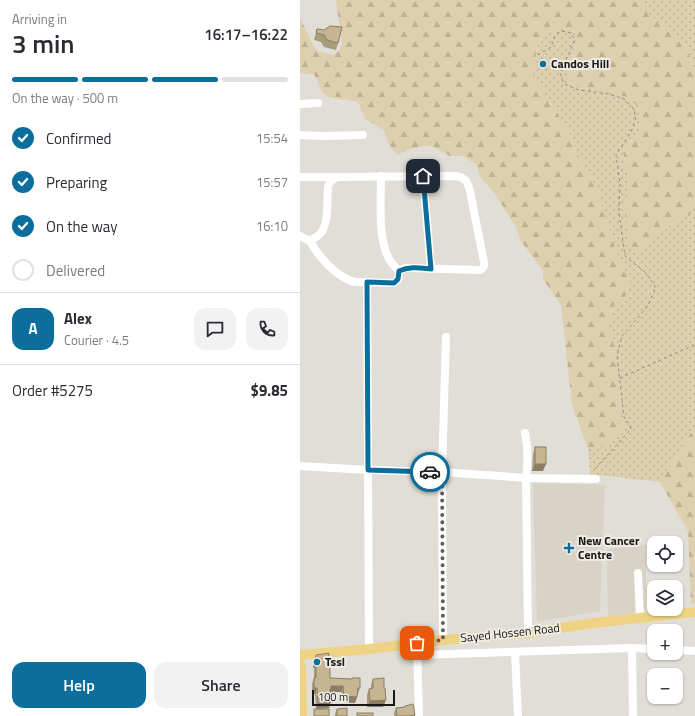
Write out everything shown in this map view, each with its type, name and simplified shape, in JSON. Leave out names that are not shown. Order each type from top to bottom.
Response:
[{"type":"main road","name":"Sayed Hossen Road","points":[[300,655],[528,633],[593,623],[695,612]]},
{"type":"main road","points":[[302,716],[300,665],[313,654]]},
{"type":"street","points":[[300,104],[318,103]]},
{"type":"street","points":[[300,135],[363,135]]},
{"type":"street","points":[[381,176],[382,231],[384,248],[390,262],[399,271]]},
{"type":"street","points":[[423,176],[431,269]]},
{"type":"street","points":[[300,177],[456,176],[462,177],[466,180],[470,191],[485,266],[480,270],[409,268],[399,271]]},
{"type":"street","points":[[310,241],[321,234],[324,228],[326,220],[328,187],[332,180],[337,177]]},
{"type":"street","points":[[300,236],[310,241],[315,250],[334,271],[349,281],[394,283],[398,279],[399,271]]},
{"type":"street","points":[[367,282],[369,649]]},
{"type":"street","points":[[443,640],[442,472],[446,337]]},
{"type":"street","points":[[525,433],[527,439],[526,478],[528,633]]},
{"type":"street","points":[[300,466],[442,472],[526,478],[596,479]]},
{"type":"street","points":[[638,574],[640,618]]},
{"type":"street","points":[[417,643],[419,716]]},
{"type":"street","points":[[632,648],[633,716]]},
{"type":"street","points":[[417,655],[647,649]]},
{"type":"street","points":[[683,650],[695,651]]},
{"type":"street","points":[[515,652],[518,716]]},
{"type":"path","points":[[538,55],[551,47],[556,34],[562,30],[571,33],[574,40],[560,73],[564,84],[579,90],[609,94],[624,99],[633,108],[636,117],[632,130],[616,154],[620,183],[618,212],[625,256],[646,273],[656,288],[647,307],[622,336],[617,356],[624,416],[630,425],[630,429],[586,479]]},
{"type":"path","points":[[620,378],[695,344]]},
{"type":"shaded area","name":"New Cancer Centre","points":[[533,483],[605,485],[600,611],[537,622]]},
{"type":"shaded area","points":[[646,545],[646,610],[637,610],[636,613],[608,616],[607,549]]},
{"type":"green space","points":[[336,0],[640,0],[648,13],[687,49],[695,71],[695,206],[689,216],[681,218],[656,234],[638,257],[630,246],[625,217],[625,202],[629,180],[623,151],[641,128],[641,114],[634,101],[628,97],[578,86],[567,79],[567,71],[578,39],[572,30],[561,28],[553,30],[541,39],[537,46],[533,75],[568,130],[576,152],[596,186],[615,248],[630,283],[625,297],[613,306],[610,313],[624,429],[615,440],[595,449],[588,449],[572,405],[561,305],[543,279],[543,271],[521,241],[516,227],[495,194],[481,178],[476,165],[464,156],[450,156],[430,145],[410,149],[397,155],[388,143],[384,130],[365,119],[358,102],[329,97],[323,93],[314,74],[300,73],[300,18],[317,51],[333,55],[339,51],[342,44]]},
{"type":"green space","points":[[640,0],[695,0],[695,71],[687,49],[648,13]]},
{"type":"green space","points":[[561,28],[572,30],[578,39],[567,71],[628,97],[634,101],[641,114],[641,128],[623,151],[629,180],[625,202],[625,217],[638,257],[656,234],[682,218],[689,216],[695,206],[695,426],[660,482],[590,474],[588,449],[595,449],[624,429],[610,313],[613,306],[625,297],[630,283],[615,248],[596,186],[576,152],[568,130],[533,75],[536,52],[541,40],[545,35]]},
{"type":"green space","points":[[695,426],[695,603],[691,604],[688,531],[660,482]]},
{"type":"building","points":[[330,26],[342,27],[338,43],[327,40],[324,35],[316,33],[317,29],[324,30]]},
{"type":"building","points":[[535,447],[546,447],[546,464],[535,464]]},
{"type":"building","points":[[329,653],[328,665],[330,665],[330,678],[360,678],[360,688],[358,688],[357,697],[344,696],[343,686],[331,686],[331,702],[318,703],[317,688],[314,688],[314,678],[316,678],[316,655]]},
{"type":"building","points":[[384,678],[386,700],[370,701],[369,689],[373,688],[373,679]]},
{"type":"building","points":[[413,704],[415,715],[397,716],[396,708]]},
{"type":"building","points":[[347,708],[347,716],[337,716],[337,709]]},
{"type":"building","points":[[314,709],[329,709],[329,716],[314,716]]},
{"type":"building","points":[[357,713],[373,713],[373,716],[357,716]]},
{"type":"way so far","points":[[417,643],[443,640],[442,472],[430,472]]},
{"type":"place","name":"Candos Hill","points":[[543,64]]},
{"type":"place","name":"New Cancer Centre","points":[[569,548]]},
{"type":"place","name":"Tssl","points":[[317,662]]},
{"type":"route","points":[[423,176],[431,269],[405,268],[399,271],[398,279],[394,283],[367,282],[368,470],[430,472]]}]
